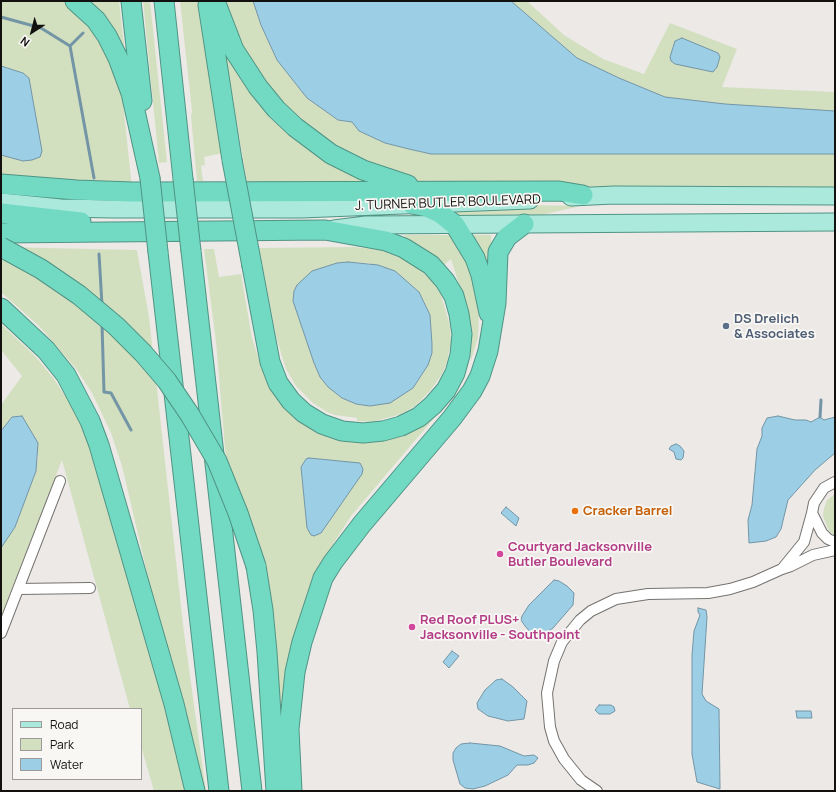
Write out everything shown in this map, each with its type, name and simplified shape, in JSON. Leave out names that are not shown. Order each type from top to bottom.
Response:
[{"type":"highway","points":[[75,1],[96,20],[107,36],[118,58],[131,93],[150,178]]},
{"type":"highway","points":[[131,1],[219,791]]},
{"type":"highway","points":[[164,1],[252,791]]},
{"type":"highway","points":[[207,1],[232,160],[270,362],[278,383],[291,400],[304,412],[322,424],[342,430],[363,432],[383,431],[407,423],[419,417],[433,405],[446,390],[454,373],[460,355],[462,334],[454,296],[445,281],[431,265],[404,248],[386,241],[325,230]]},
{"type":"highway","points":[[215,1],[234,50],[245,69],[276,109],[295,128],[331,154],[363,170],[401,184],[437,191]]},
{"type":"highway","points":[[1,184],[77,190],[132,192],[559,191],[583,195]]},
{"type":"highway","points":[[412,204],[426,207],[440,213],[455,225],[475,258],[481,275],[492,326]]},
{"type":"highway","points":[[1,213],[70,219],[117,231]]},
{"type":"highway","points":[[292,791],[289,729],[295,672],[302,642],[323,578],[332,562],[362,524],[452,418],[472,392],[480,376],[488,351],[496,303],[498,252],[507,237],[524,224]]},
{"type":"highway","name":"J. TURNER BUTLER BOULEVARD","points":[[117,231],[325,230]]},
{"type":"highway","points":[[1,233],[117,231]]},
{"type":"highway","points":[[1,247],[41,269],[79,295],[116,326],[167,381],[190,415],[217,461],[238,513],[256,566],[263,610],[267,652],[276,791]]},
{"type":"highway","points":[[1,308],[46,350],[66,375],[90,421],[99,444],[174,704],[195,791]]},
{"type":"main road","name":"J. TURNER BUTLER BOULEVARD","points":[[1,202],[61,208],[293,209],[558,199],[583,195],[835,196]]},
{"type":"main road","name":"J. TURNER BUTLER BOULEVARD","points":[[325,230],[366,225],[835,222]]},
{"type":"street","points":[[1,633],[60,481]]},
{"type":"street","points":[[782,568],[804,542],[814,503],[824,488],[835,482]]},
{"type":"street","points":[[812,513],[822,533],[828,540],[835,542]]},
{"type":"street","points":[[597,791],[581,780],[564,759],[559,751],[550,727],[547,693],[550,675],[558,650],[567,635],[592,611],[616,599],[648,594],[708,593],[753,582],[813,555],[835,550]]},
{"type":"street","points":[[18,589],[90,588]]},
{"type":"green space","points":[[1,1],[66,1],[90,21],[121,84],[132,188],[1,179],[1,155],[23,161],[42,151],[29,78],[23,73],[1,66]]},
{"type":"green space","points":[[83,1],[119,1],[126,63]]},
{"type":"green space","points":[[143,1],[150,1],[167,162],[159,163]]},
{"type":"green space","points":[[180,1],[198,1],[223,153],[204,157],[205,165],[201,166],[203,181],[197,181],[191,116],[192,111]]},
{"type":"green space","points":[[221,1],[253,1],[261,25],[277,60],[307,98],[338,120],[352,122],[359,131],[385,143],[431,154],[835,154],[835,188],[457,188],[429,185],[395,177],[308,131],[251,68]]},
{"type":"green space","points":[[511,1],[527,1],[564,35],[603,59],[644,74],[670,23],[737,49],[722,87],[835,92],[835,111],[725,104],[665,97],[619,78],[577,58]]},
{"type":"green space","points":[[221,29],[269,107],[404,188],[248,188]]},
{"type":"green space","points":[[525,205],[581,206],[541,215],[458,216],[452,210]]},
{"type":"green space","points":[[405,235],[453,235],[468,260],[478,298],[478,337],[471,361],[470,319],[451,259],[444,265],[430,252],[405,238]]},
{"type":"green space","points":[[471,235],[491,235],[492,280]]},
{"type":"green space","points":[[1,247],[137,250],[149,317],[184,633],[206,791],[201,791],[160,628],[122,466],[111,433],[92,393],[77,370],[40,327],[1,292]]},
{"type":"green space","points":[[354,247],[381,250],[405,260],[421,271],[433,282],[441,295],[450,326],[451,342],[447,362],[442,374],[430,391],[415,406],[401,414],[372,422],[357,421],[357,418],[335,415],[313,403],[296,386],[286,369],[277,340],[259,248]],"holes":[[[337,263],[369,263],[419,292],[430,315],[432,353],[422,375],[413,388],[370,406],[352,403],[335,393]]]},
{"type":"green space","points":[[204,249],[214,249],[219,277],[241,274],[252,338],[262,370],[269,386],[285,408],[341,440],[364,442],[388,440],[406,434],[422,426],[440,411],[351,516],[321,563],[312,584],[285,704],[280,703],[274,616],[265,569],[249,514],[226,460],[216,342]],"holes":[[[309,458],[361,464],[307,528],[301,467],[306,459]]]},
{"type":"green space","points":[[1,324],[35,356],[54,379],[69,402],[84,432],[94,461],[154,667],[186,791],[154,791],[142,749],[142,708],[130,708],[62,460],[1,617],[1,547],[15,527],[36,471],[38,455],[12,417],[1,431],[1,405],[22,376],[1,350]]},
{"type":"green space","points":[[835,494],[835,536],[829,531],[823,516],[827,500]]},
{"type":"water","points":[[253,1],[511,1],[577,58],[619,78],[665,97],[725,104],[835,111],[835,154],[431,154],[385,143],[359,131],[352,122],[338,120],[307,98],[277,60],[261,25]]},
{"type":"water","points":[[682,38],[718,53],[720,57],[717,67],[713,72],[675,64],[671,61],[670,57],[675,41]]},
{"type":"water","points":[[1,66],[23,73],[29,78],[42,151],[40,157],[23,161],[1,155]]},
{"type":"water","points":[[348,262],[378,265],[395,271],[419,292],[430,315],[432,353],[428,365],[413,388],[390,403],[370,406],[356,404],[342,398],[328,387],[320,377],[314,363],[293,301],[294,291],[297,285],[312,271],[337,263]]},
{"type":"water","points":[[22,416],[38,443],[36,471],[15,527],[1,548],[1,431],[12,417]]},
{"type":"water","points":[[778,416],[811,422],[820,417],[824,420],[835,417],[835,453],[815,470],[788,500],[781,529],[776,537],[766,541],[749,543],[748,520],[752,505],[757,449],[762,436],[762,428],[767,418]]},
{"type":"water","points":[[676,444],[684,451],[683,458],[681,460],[676,459],[674,452],[669,449],[671,446]]},
{"type":"water","points":[[309,458],[360,463],[363,469],[362,474],[321,533],[314,536],[311,535],[307,528],[301,467],[306,459]]},
{"type":"water","points":[[506,507],[519,518],[516,526],[501,513]]},
{"type":"water","points":[[554,580],[567,586],[574,593],[573,605],[553,628],[544,634],[532,634],[521,620],[522,616],[529,605]]},
{"type":"water","points":[[698,608],[706,610],[707,617],[702,694],[706,701],[719,709],[720,789],[697,782],[692,754],[692,655],[694,631],[700,615]]},
{"type":"water","points":[[452,651],[459,656],[449,668],[443,662]]},
{"type":"water","points":[[502,679],[513,687],[527,701],[524,719],[508,721],[488,716],[478,709],[477,703],[485,690],[496,680]]},
{"type":"water","points":[[599,705],[611,705],[614,707],[615,711],[610,714],[599,714],[595,710]]},
{"type":"water","points":[[796,711],[811,711],[812,718],[797,718]]},
{"type":"water","points":[[470,743],[500,746],[524,756],[534,755],[538,758],[534,763],[528,765],[517,765],[508,775],[485,786],[473,789],[465,788],[460,784],[453,760],[453,753],[461,744]]},
{"type":"waterway","points":[[1,17],[41,28],[70,46],[94,178]]},
{"type":"waterway","points":[[70,46],[83,33]]},
{"type":"waterway","points":[[99,254],[102,305]]},
{"type":"waterway","points":[[102,324],[104,392],[111,393],[131,430]]},
{"type":"waterway","points":[[820,417],[821,400]]},
{"type":"place","name":"DS Drelich & Associates","points":[[726,326]]},
{"type":"place","name":"Cracker Barrel","points":[[575,511]]},
{"type":"place","name":"Courtyard Jacksonville Butler Boulevard","points":[[500,554]]},
{"type":"place","name":"Red Roof PLUS+ Jacksonville - Southpoint","points":[[412,627]]}]
